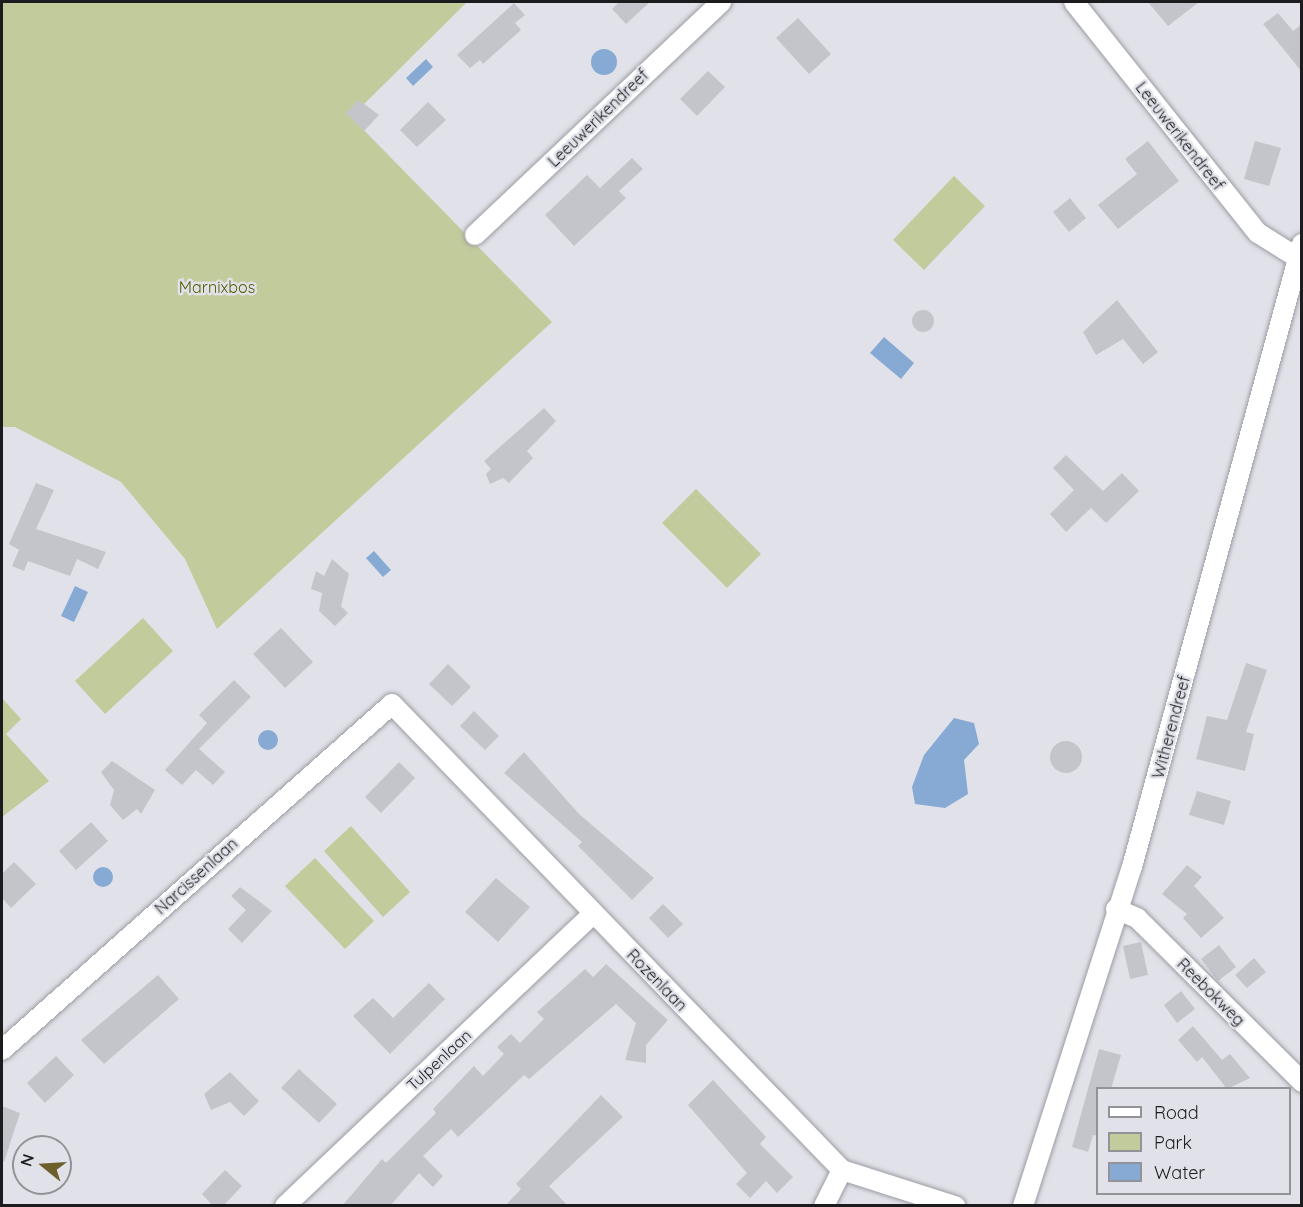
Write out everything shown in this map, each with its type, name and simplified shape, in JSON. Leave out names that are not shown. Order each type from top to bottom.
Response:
[{"type":"street","name":"Leeuwerikendreef","points":[[476,235],[721,2]]},
{"type":"street","name":"Leeuwerikendreef","points":[[1074,2],[1258,233],[1300,251]]},
{"type":"street","name":"Witherendreef","points":[[1023,1206],[1116,909],[1300,251]]},
{"type":"street","name":"Rozenlaan","points":[[392,704],[842,1170],[955,1206]]},
{"type":"street","name":"Narcissenlaan","points":[[2,1050],[392,704]]},
{"type":"street","name":"Reebokweg","points":[[1116,909],[1137,918],[1302,1082]]},
{"type":"street","name":"Tulpenlaan","points":[[285,1206],[593,914]]},
{"type":"street","points":[[824,1206],[842,1170]]},
{"type":"green space","name":"Marnixbos","points":[[2,2],[467,2],[351,117],[552,322],[217,629],[185,559],[121,482],[15,427],[2,427]]},
{"type":"green space","points":[[954,176],[985,206],[924,270],[893,240]]},
{"type":"green space","points":[[696,489],[761,554],[727,588],[662,523]]},
{"type":"green space","points":[[143,618],[173,651],[105,714],[75,681]]},
{"type":"green space","points":[[2,698],[21,719],[6,734],[49,781],[2,817]]},
{"type":"green space","points":[[351,826],[410,892],[383,917],[324,851]]},
{"type":"green space","points":[[315,858],[374,921],[345,949],[285,886]]},
{"type":"water","points":[[604,49],[613,53],[617,62],[613,71],[604,75],[595,71],[591,62],[595,53]]},
{"type":"water","points":[[426,59],[433,67],[413,86],[406,78]]},
{"type":"water","points":[[884,337],[914,363],[901,379],[870,353]]},
{"type":"water","points":[[374,551],[391,570],[383,577],[366,558]]},
{"type":"water","points":[[75,586],[88,592],[74,622],[61,616]]},
{"type":"water","points":[[954,718],[974,723],[979,744],[964,760],[968,794],[945,808],[915,804],[912,787],[924,755]]},
{"type":"water","points":[[268,730],[275,733],[278,740],[275,747],[268,750],[261,747],[258,740],[261,733]]},
{"type":"water","points":[[103,867],[110,870],[113,877],[110,884],[103,887],[96,884],[93,877],[96,870]]},
{"type":"building","points":[[619,2],[650,2],[626,24],[612,9]]},
{"type":"building","points":[[1148,2],[1199,2],[1168,26]]},
{"type":"building","points":[[514,3],[525,15],[515,23],[521,30],[483,64],[480,60],[470,68],[457,55]]},
{"type":"building","points":[[1278,13],[1293,31],[1302,24],[1302,72],[1263,24]]},
{"type":"building","points":[[798,18],[831,54],[809,74],[776,38]]},
{"type":"building","points":[[708,71],[725,87],[697,116],[680,99]]},
{"type":"building","points":[[359,100],[379,115],[364,131],[346,113]]},
{"type":"building","points":[[428,102],[446,120],[417,147],[400,130]]},
{"type":"building","points":[[1148,141],[1179,181],[1118,229],[1098,205],[1137,174],[1125,159]]},
{"type":"building","points":[[1255,141],[1281,148],[1269,186],[1244,179]]},
{"type":"building","points":[[632,158],[643,169],[619,191],[626,198],[574,246],[545,215],[587,175],[600,188]]},
{"type":"building","points":[[1070,198],[1086,218],[1069,232],[1053,212]]},
{"type":"building","points":[[1117,300],[1158,352],[1143,364],[1123,339],[1096,355],[1083,332]]},
{"type":"building","points":[[919,310],[927,310],[934,317],[934,325],[927,332],[919,332],[912,325],[912,317]]},
{"type":"building","points":[[544,408],[556,421],[527,451],[533,458],[509,483],[503,478],[490,484],[486,474],[491,469],[484,461]]},
{"type":"building","points":[[1066,455],[1103,491],[1122,473],[1139,491],[1106,523],[1091,508],[1066,532],[1050,514],[1074,490],[1053,468]]},
{"type":"building","points":[[36,483],[54,490],[36,529],[106,552],[98,569],[77,559],[70,576],[28,561],[24,571],[12,566],[19,550],[9,544]]},
{"type":"building","points":[[332,559],[349,574],[341,606],[348,613],[335,626],[319,611],[322,593],[311,589],[316,571],[324,576]]},
{"type":"building","points":[[281,628],[313,662],[285,688],[253,654]]},
{"type":"building","points":[[1246,663],[1267,670],[1246,732],[1254,734],[1245,771],[1196,759],[1207,716],[1227,720]]},
{"type":"building","points":[[448,664],[471,687],[452,706],[429,684]]},
{"type":"building","points":[[234,680],[251,697],[199,749],[225,772],[213,785],[196,770],[182,785],[165,770],[207,723],[199,715]]},
{"type":"building","points":[[474,711],[499,736],[485,750],[460,726]]},
{"type":"building","points":[[1066,741],[1077,746],[1082,757],[1077,768],[1066,773],[1055,768],[1050,757],[1055,746]]},
{"type":"building","points":[[524,752],[579,814],[654,878],[632,900],[578,846],[582,842],[504,773]]},
{"type":"building","points":[[112,761],[155,790],[141,814],[137,809],[123,820],[110,805],[114,790],[101,772]]},
{"type":"building","points":[[399,762],[415,778],[381,813],[365,797]]},
{"type":"building","points":[[1197,791],[1231,801],[1224,825],[1189,815]]},
{"type":"building","points":[[91,822],[108,841],[76,870],[59,851]]},
{"type":"building","points":[[14,862],[36,884],[11,908],[2,898],[2,874]]},
{"type":"building","points":[[1187,865],[1202,877],[1194,886],[1224,918],[1201,938],[1183,918],[1187,914],[1162,894]]},
{"type":"building","points":[[496,878],[530,907],[498,942],[465,912]]},
{"type":"building","points":[[240,887],[272,911],[242,943],[228,929],[246,910],[231,896]]},
{"type":"building","points":[[663,904],[683,924],[668,938],[649,918]]},
{"type":"building","points":[[1141,942],[1148,975],[1130,979],[1123,946]]},
{"type":"building","points":[[1219,945],[1236,967],[1218,981],[1201,959]]},
{"type":"building","points":[[1254,958],[1266,972],[1247,988],[1235,975]]},
{"type":"building","points":[[606,964],[668,1020],[646,1045],[646,1063],[625,1060],[636,1023],[616,1004],[529,1079],[524,1075],[458,1137],[451,1129],[423,1156],[443,1176],[433,1187],[419,1173],[390,1206],[342,1206],[382,1159],[386,1163],[436,1113],[433,1109],[474,1066],[483,1076],[504,1054],[497,1047],[511,1034],[520,1043],[544,1019],[537,1012],[585,969],[593,977]]},
{"type":"building","points":[[158,975],[179,999],[104,1064],[81,1040]]},
{"type":"building","points":[[429,983],[445,999],[390,1054],[353,1016],[373,998],[393,1018]]},
{"type":"building","points":[[1181,991],[1195,1009],[1177,1023],[1164,1005]]},
{"type":"building","points":[[1193,1026],[1222,1060],[1230,1054],[1250,1078],[1231,1087],[1225,1087],[1202,1057],[1197,1062],[1178,1040]]},
{"type":"building","points":[[1099,1049],[1121,1055],[1112,1087],[1096,1087],[1096,1136],[1093,1135],[1088,1152],[1072,1147]]},
{"type":"building","points":[[56,1056],[74,1075],[45,1103],[27,1083]]},
{"type":"building","points":[[299,1069],[337,1104],[319,1123],[281,1088]]},
{"type":"building","points":[[230,1072],[259,1101],[244,1116],[230,1102],[211,1110],[204,1094]]},
{"type":"building","points":[[713,1080],[766,1137],[760,1144],[793,1177],[777,1193],[766,1181],[750,1198],[736,1184],[747,1173],[688,1105]]},
{"type":"building","points":[[601,1095],[623,1117],[549,1186],[568,1206],[505,1206],[521,1189],[516,1184]]},
{"type":"building","points":[[2,1106],[20,1113],[4,1162],[2,1162]]},
{"type":"building","points":[[225,1170],[242,1186],[223,1206],[213,1206],[202,1194]]}]
